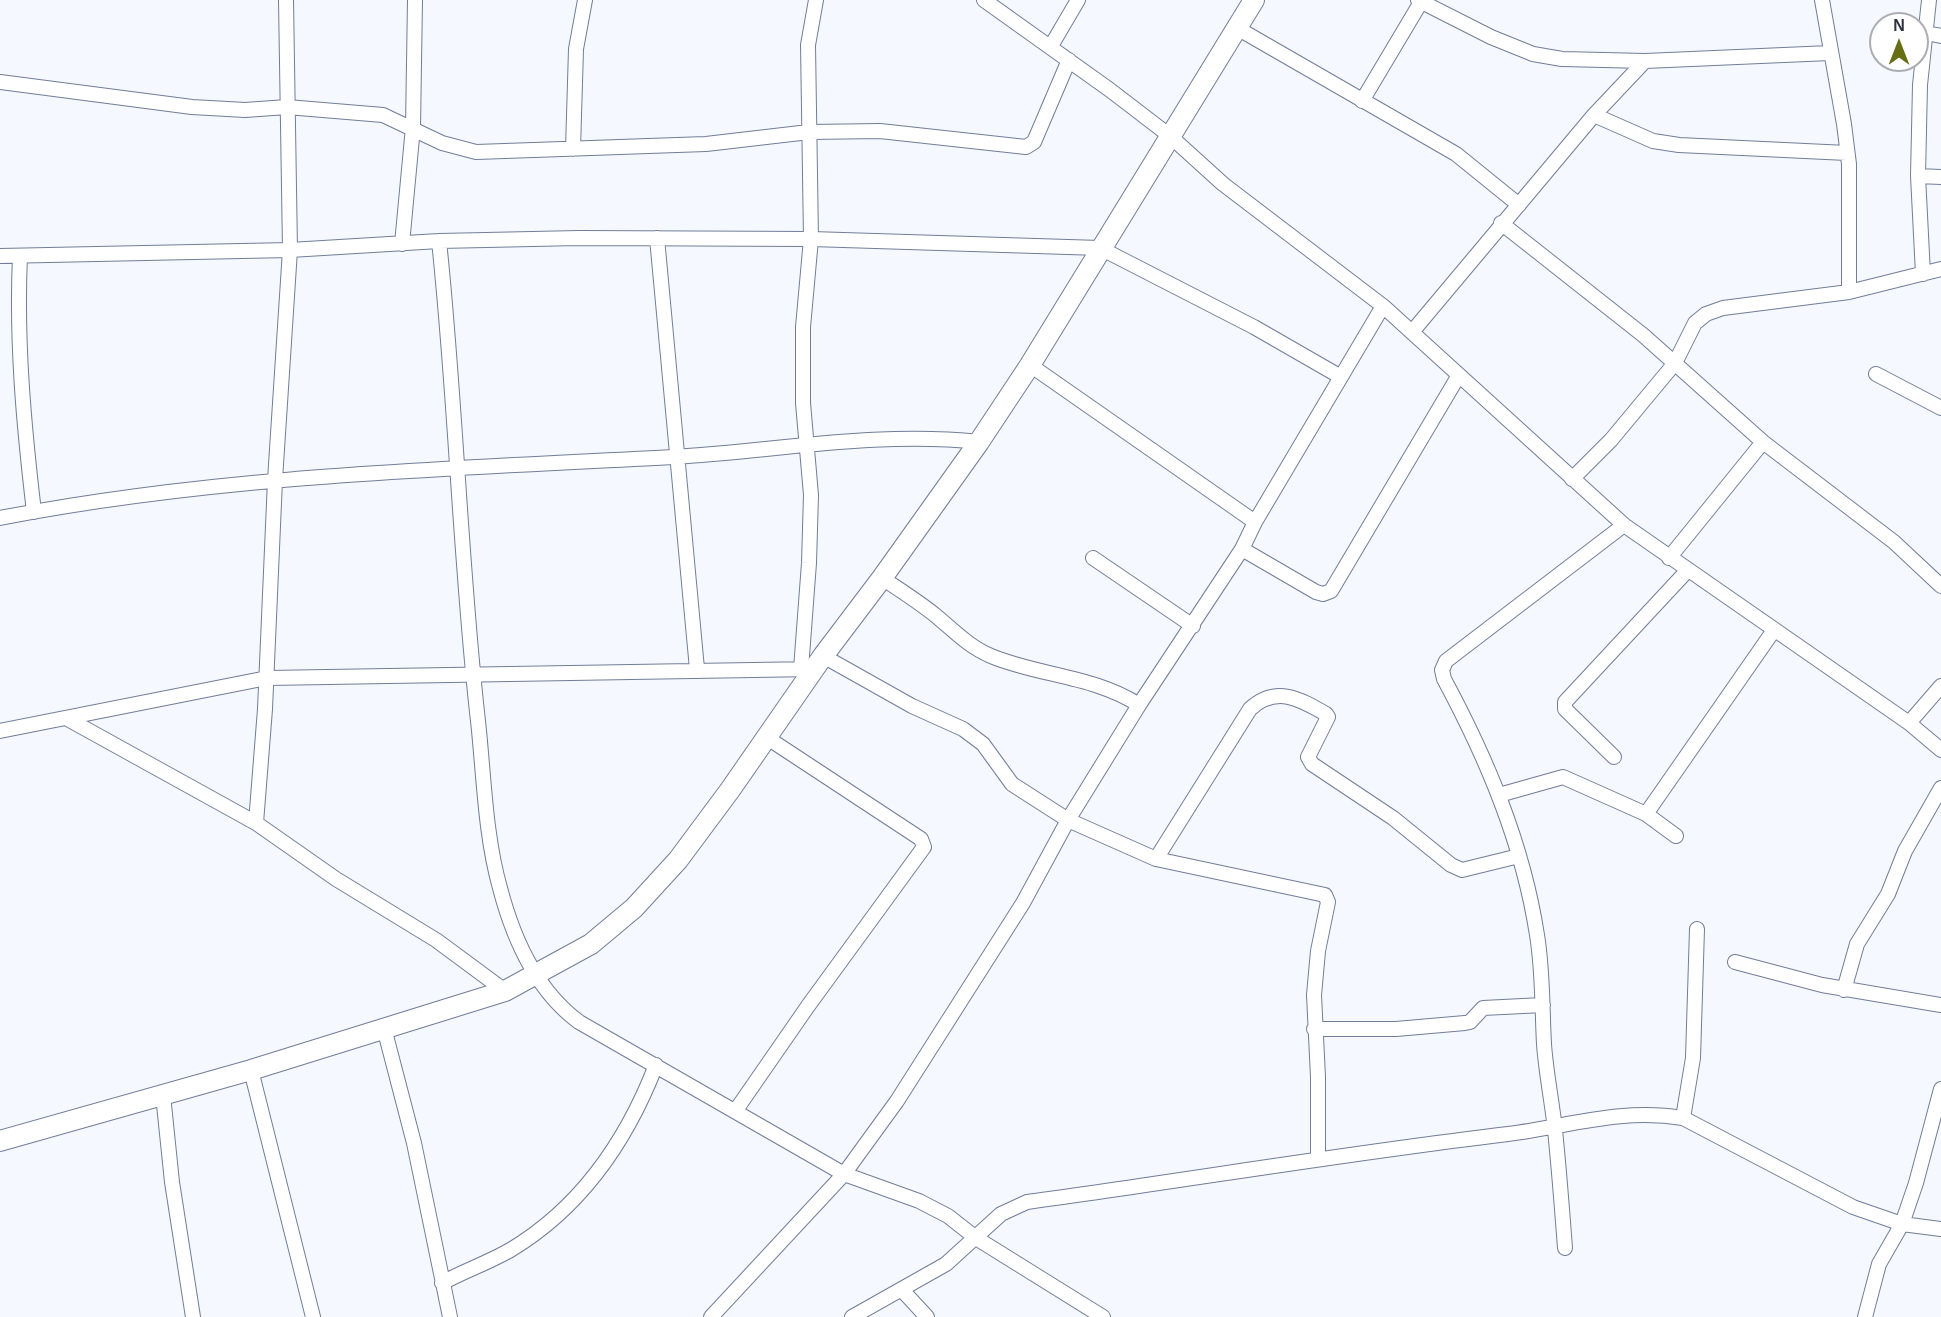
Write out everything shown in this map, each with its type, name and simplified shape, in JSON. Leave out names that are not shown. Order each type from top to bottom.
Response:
[{"type":"street","points":[[256,823],[267,678],[275,480],[290,250],[286,0]]},
{"type":"street","points":[[402,244],[413,127],[415,0]]},
{"type":"street","points":[[573,149],[576,49],[585,0]]},
{"type":"street","points":[[813,664],[811,495],[805,446],[803,327],[811,239],[808,45],[816,0]]},
{"type":"street","points":[[984,0],[1051,46],[1170,136],[1223,183],[1383,306],[1624,525],[1687,571],[1909,723],[1941,750]]},
{"type":"street","points":[[1051,46],[1078,0]]},
{"type":"street","points":[[0,1141],[251,1070],[505,992],[591,944],[634,908],[678,860],[766,737],[813,664],[882,578],[979,442],[1030,365],[1254,0]]},
{"type":"street","points":[[1822,0],[1847,153],[1849,292]]},
{"type":"street","points":[[1362,101],[1420,1],[1533,54],[1562,60],[1645,61],[1830,52]]},
{"type":"street","points":[[1237,28],[1456,154],[1519,205]]},
{"type":"street","points":[[0,82],[192,107],[245,110],[287,106],[383,115],[413,127],[442,143],[476,152],[706,144],[809,132],[880,131],[1031,147],[1069,60]]},
{"type":"street","points":[[1412,333],[1501,223],[1519,205],[1594,115],[1645,61]]},
{"type":"street","points":[[1922,72],[1918,176],[1923,273]]},
{"type":"street","points":[[1594,115],[1653,141],[1679,145],[1847,153]]},
{"type":"street","points":[[1918,176],[1941,177]]},
{"type":"street","points":[[1501,223],[1675,363],[1763,442],[1894,542],[1941,586]]},
{"type":"street","points":[[657,238],[675,456],[697,669]]},
{"type":"street","points":[[0,256],[290,250],[439,241],[657,238],[811,239],[1100,248],[1254,327],[1341,377]]},
{"type":"street","points":[[439,241],[473,674],[492,850],[499,887],[516,936],[536,975],[564,1010],[844,1174],[919,1201],[948,1216],[976,1238],[1103,1317]]},
{"type":"street","points":[[20,256],[18,307],[20,355],[34,512]]},
{"type":"street","points":[[1572,479],[1611,440],[1675,363],[1695,323],[1706,314],[1723,308],[1849,292],[1941,269]]},
{"type":"street","points":[[711,1317],[844,1174],[897,1101],[1023,903],[1068,820],[1139,705],[1242,549],[1255,522],[1383,306]]},
{"type":"street","points":[[1030,365],[1255,522]]},
{"type":"street","points":[[1876,374],[1941,408]]},
{"type":"street","points":[[1242,549],[1316,592],[1323,594],[1331,591],[1459,375]]},
{"type":"street","points":[[0,518],[275,480],[458,466],[675,456],[932,437],[979,442]]},
{"type":"street","points":[[1669,558],[1763,442]]},
{"type":"street","points":[[1565,1248],[1555,1128],[1544,1046],[1537,933],[1519,856],[1499,795],[1474,735],[1444,679],[1442,670],[1446,661],[1624,525]]},
{"type":"street","points":[[1093,558],[1193,626]]},
{"type":"street","points":[[1614,758],[1565,709],[1565,702],[1687,571]]},
{"type":"street","points":[[882,578],[934,614],[969,645],[988,655],[1018,667],[1122,694],[1139,705]]},
{"type":"street","points":[[1646,814],[1774,630]]},
{"type":"street","points":[[0,731],[267,678],[697,669],[813,664],[963,729],[984,744],[1012,784],[1068,820],[1156,859],[1325,895],[1328,902],[1318,951],[1314,1029],[1318,1077],[1318,1158]]},
{"type":"street","points":[[1909,723],[1941,686]]},
{"type":"street","points":[[1156,859],[1250,709],[1267,699],[1293,695],[1328,717],[1308,757],[1312,764],[1393,818],[1451,866],[1462,870],[1519,856]]},
{"type":"street","points":[[66,718],[256,823],[336,879],[436,940],[505,992]]},
{"type":"street","points":[[736,1110],[807,1006],[924,847],[921,839],[766,737]]},
{"type":"street","points":[[1499,795],[1563,777],[1646,814],[1676,836]]},
{"type":"street","points":[[1844,990],[1857,944],[1888,894],[1905,851],[1941,788]]},
{"type":"street","points":[[1683,1118],[1693,1058],[1697,929]]},
{"type":"street","points":[[1735,962],[1844,990],[1941,1005]]},
{"type":"street","points":[[1314,1029],[1396,1029],[1465,1023],[1470,1022],[1483,1008],[1543,1005]]},
{"type":"street","points":[[384,1028],[414,1143],[441,1283],[450,1317]]},
{"type":"street","points":[[441,1283],[511,1250],[543,1228],[570,1203],[597,1174],[622,1136],[641,1103],[656,1065]]},
{"type":"street","points":[[251,1070],[313,1317]]},
{"type":"street","points":[[1865,1317],[1879,1264],[1902,1224],[1937,1118],[1941,1089]]},
{"type":"street","points":[[163,1095],[172,1182],[193,1317]]},
{"type":"street","points":[[852,1317],[946,1264],[1001,1214],[1027,1202],[1232,1173],[1318,1158],[1555,1128],[1583,1120],[1617,1115],[1653,1113],[1683,1118],[1853,1207],[1902,1224],[1941,1229]]},
{"type":"street","points":[[902,1290],[927,1317]]}]
